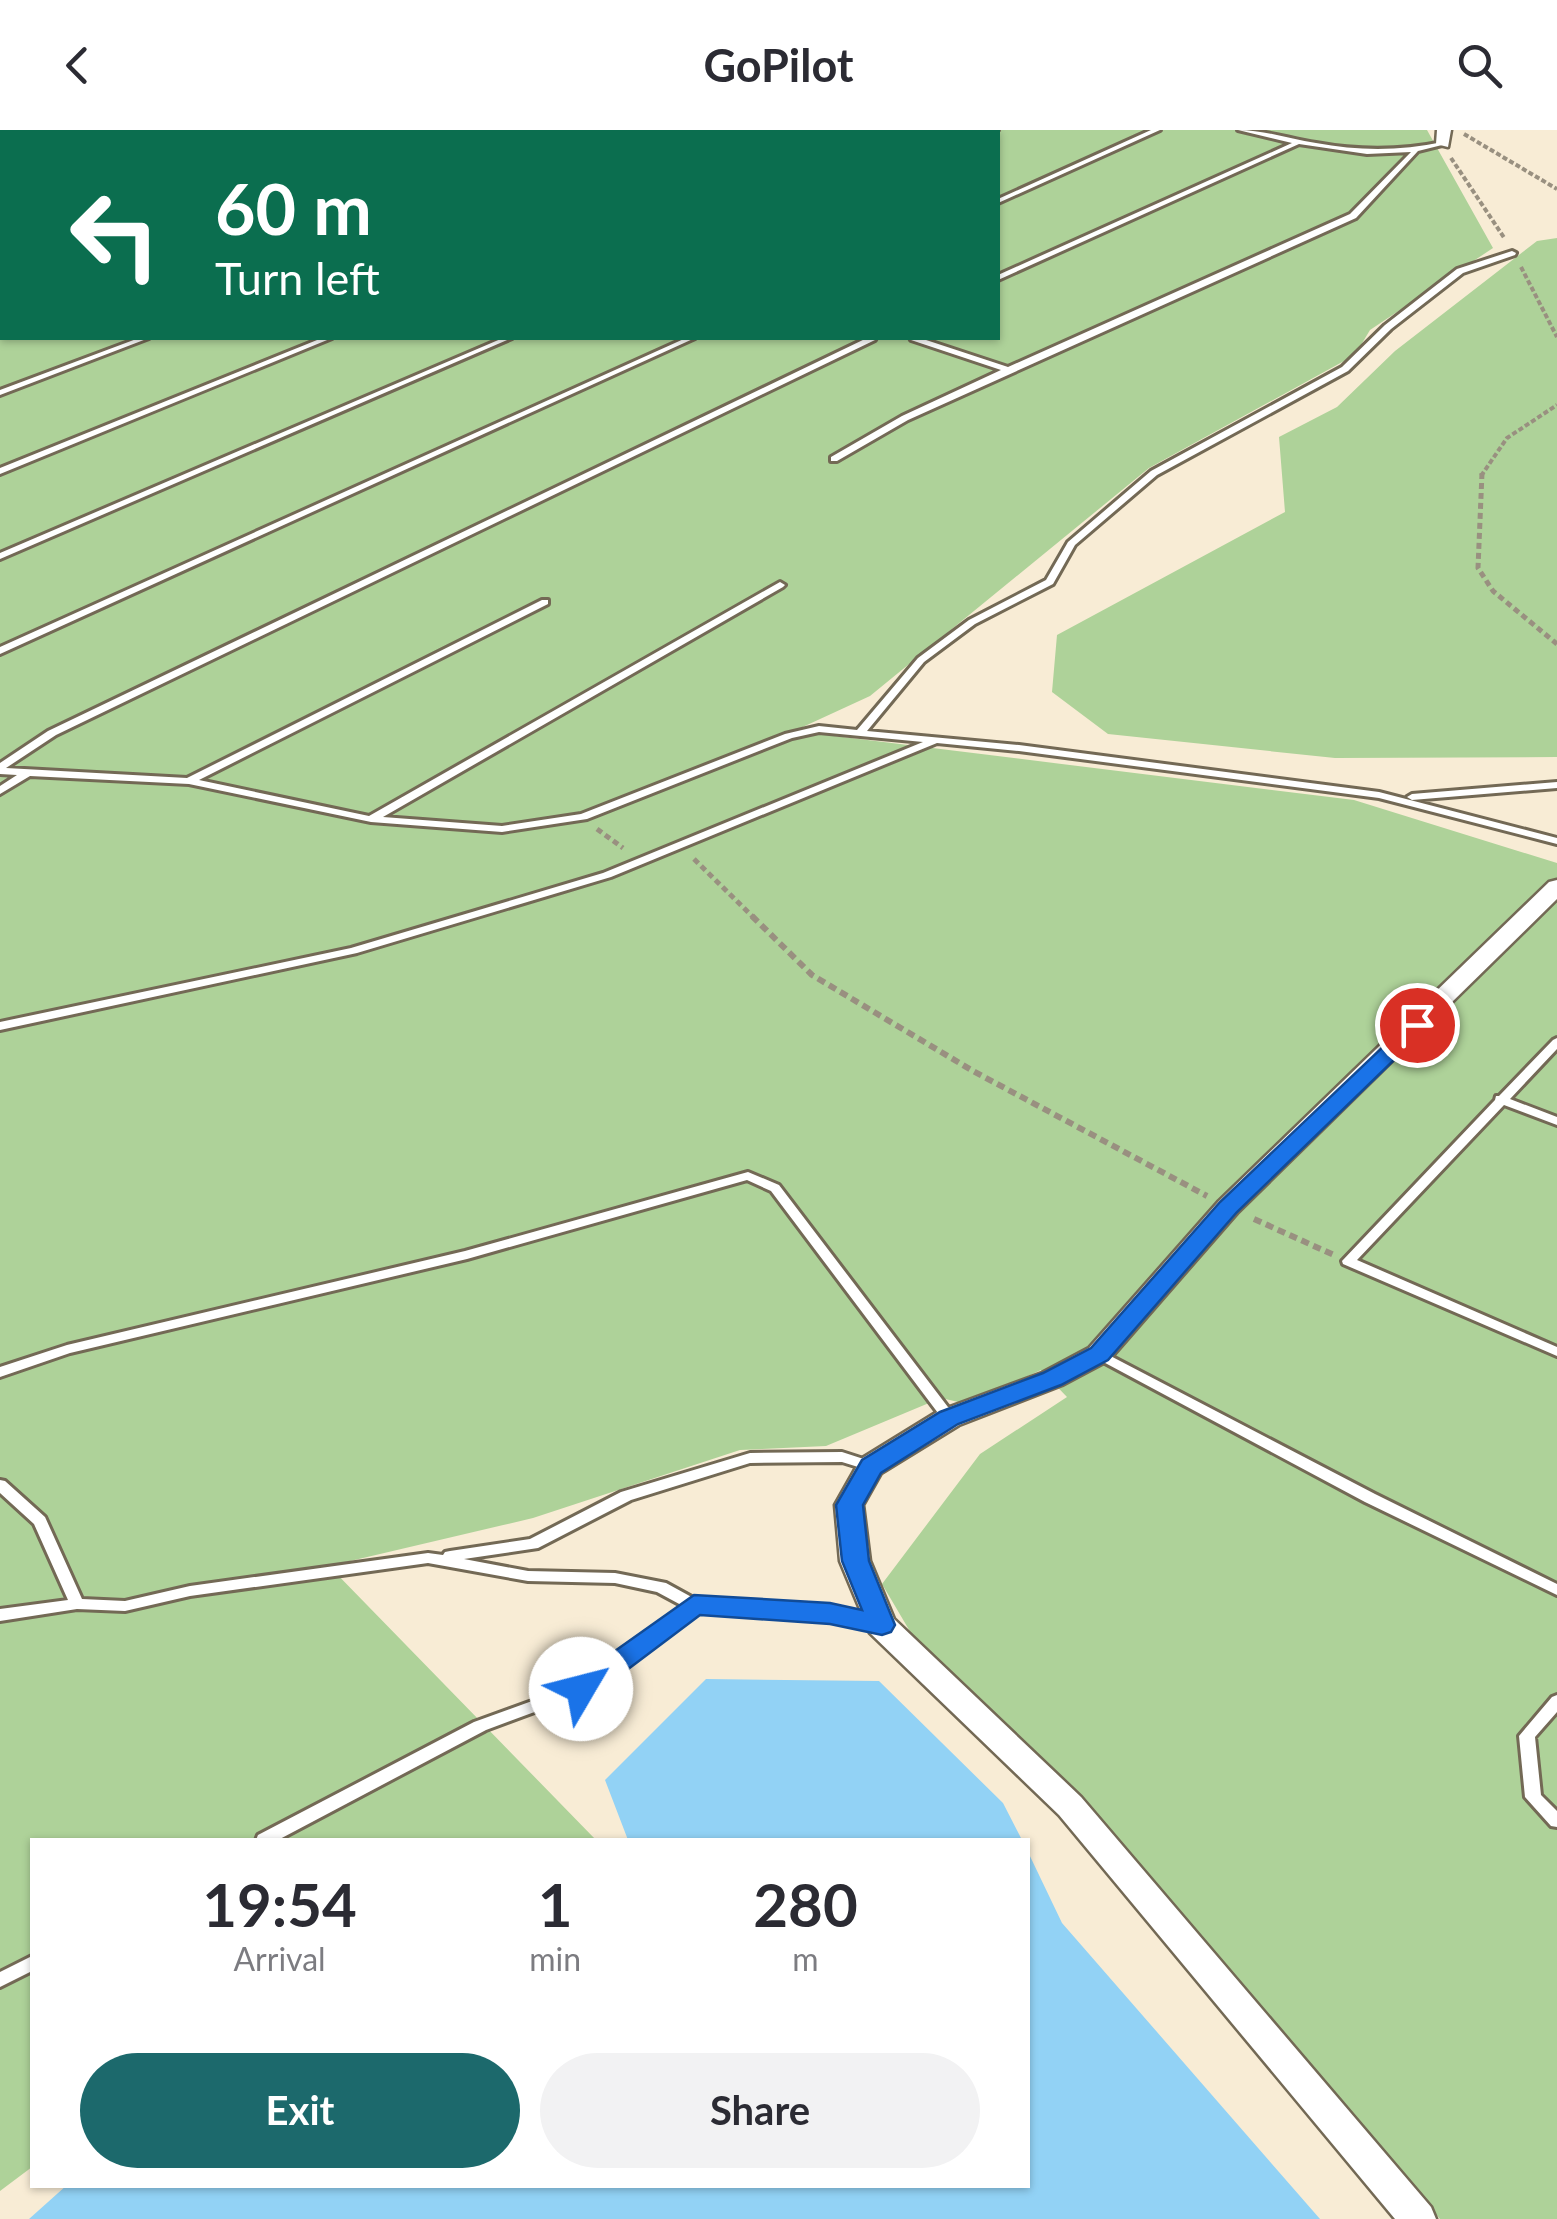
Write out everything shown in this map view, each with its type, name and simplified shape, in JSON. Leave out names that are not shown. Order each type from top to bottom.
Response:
[{"type":"street","points":[[1418,2219],[1070,1806],[882,1625],[855,1561],[850,1505],[872,1466],[949,1418],[1052,1379],[1100,1354],[1228,1207],[1557,887]]},
{"type":"lane","points":[[1000,200],[1157,130]]},
{"type":"lane","points":[[1242,130],[1360,152],[1415,152]]},
{"type":"lane","points":[[834,459],[905,418],[1353,216],[1415,152],[1444,137]]},
{"type":"lane","points":[[1000,277],[1299,142]]},
{"type":"lane","points":[[860,732],[921,660],[972,622],[1050,582],[1072,544],[1154,473],[1345,369],[1388,327],[1460,271],[1512,253]]},
{"type":"lane","points":[[0,393],[140,340]]},
{"type":"lane","points":[[0,471],[323,340]]},
{"type":"lane","points":[[0,556],[503,340]]},
{"type":"lane","points":[[0,650],[687,340]]},
{"type":"lane","points":[[0,770],[52,733],[868,340]]},
{"type":"lane","points":[[920,340],[1008,370]]},
{"type":"lane","points":[[371,818],[780,586]]},
{"type":"lane","points":[[189,781],[545,602]]},
{"type":"lane","points":[[0,770],[189,781],[371,818],[502,829],[583,817],[789,736],[819,729],[936,740],[1394,798],[1557,841]]},
{"type":"lane","points":[[0,1026],[353,951],[607,875],[936,740]]},
{"type":"lane","points":[[0,791],[27,772]]},
{"type":"lane","points":[[1394,798],[1454,797],[1557,785]]},
{"type":"lane","points":[[1557,1042],[1348,1261],[1557,1352]]},
{"type":"lane","points":[[1500,1099],[1557,1121]]},
{"type":"lane","points":[[0,1372],[67,1349],[466,1255],[748,1176],[775,1188],[949,1418]]},
{"type":"lane","points":[[1100,1354],[1370,1498],[1557,1590]]},
{"type":"lane","points":[[0,1615],[78,1604],[125,1606],[190,1591],[533,1544],[626,1496],[732,1462],[842,1457],[872,1466]]},
{"type":"lane","points":[[0,1485],[40,1521],[78,1604]]},
{"type":"lane","points":[[428,1558],[528,1576],[615,1578],[661,1587],[694,1605],[830,1614],[882,1625]]},
{"type":"lane","points":[[268,1838],[480,1726],[581,1689],[694,1605]]},
{"type":"lane","points":[[1557,1701],[1527,1736],[1532,1797],[1557,1822]]},
{"type":"lane","points":[[0,1980],[30,1964]]},
{"type":"path","points":[[1456,130],[1557,189]]},
{"type":"path","points":[[1557,405],[1501,443],[1480,476],[1478,489],[1478,568],[1492,591],[1557,644]]},
{"type":"path","points":[[583,817],[616,846],[695,859],[812,975],[973,1072],[1228,1207],[1348,1261]]},
{"type":"green space","points":[[1000,130],[1427,130],[1493,248],[1370,330],[1355,355],[1149,468],[870,696],[794,731],[1354,800],[1557,863],[1557,2219],[1440,2219],[1082,1798],[918,1645],[882,1584],[980,1454],[1067,1397],[1041,1370],[967,1404],[941,1398],[826,1446],[740,1450],[533,1518],[329,1566],[594,1838],[30,1838],[30,2168],[0,2191],[0,340],[1000,340]]},
{"type":"green space","points":[[1557,238],[1557,757],[1335,758],[1108,734],[1052,692],[1057,635],[1285,512],[1279,437],[1337,407],[1395,351],[1537,241]]},
{"type":"water","points":[[706,1679],[879,1681],[1003,1803],[1021,1838],[627,1838],[605,1780]]},
{"type":"water","points":[[1030,1856],[1062,1923],[1320,2219],[29,2219],[64,2188],[1030,2188]]},
{"type":"route","points":[[581,1689],[694,1605],[830,1614],[882,1625],[855,1561],[850,1505],[872,1466],[949,1418],[1052,1379],[1100,1354],[1228,1207],[1417,1025]]}]
